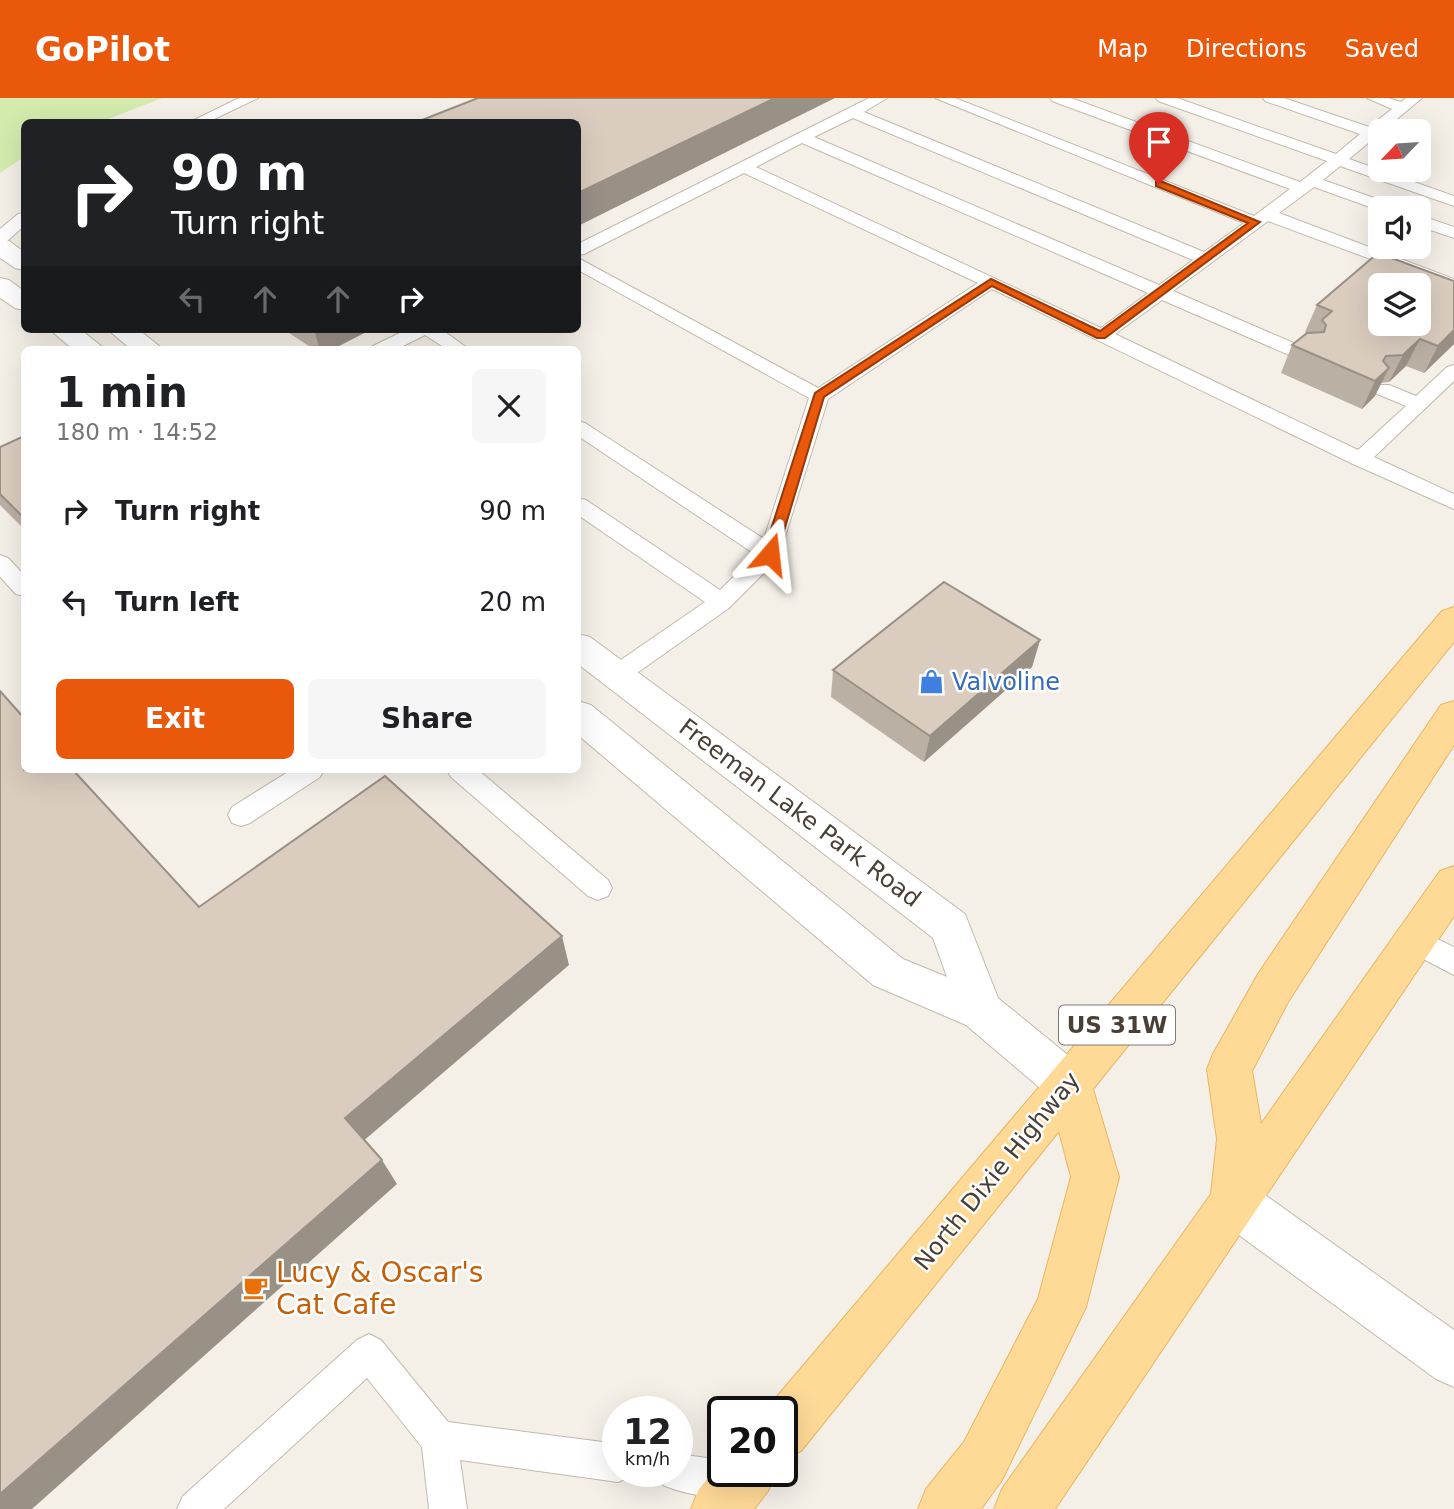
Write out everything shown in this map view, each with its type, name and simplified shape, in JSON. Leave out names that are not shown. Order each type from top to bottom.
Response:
[{"type":"main road","name":"North Dixie Highway","points":[[798,1413],[1454,620]]},
{"type":"main road","points":[[1234,1202],[1240,1139],[1228,1069],[1273,988],[1454,715]]},
{"type":"main road","points":[[1022,1509],[1234,1202],[1434,951],[1454,883]]},
{"type":"main road","points":[[946,1509],[983,1461],[1061,1307],[1095,1177],[1069,1084]]},
{"type":"street","points":[[0,246],[21,261]]},
{"type":"street","points":[[0,286],[21,300]]},
{"type":"street","points":[[68,333],[86,346]]},
{"type":"street","points":[[126,333],[144,346]]},
{"type":"street","name":"Freeman Lake Park Road","points":[[581,648],[950,927],[981,1012]]},
{"type":"street","points":[[581,717],[888,972],[981,1012],[1069,1084]]},
{"type":"street","points":[[1234,1202],[1454,1361]]},
{"type":"lane","points":[[204,119],[251,98]]},
{"type":"lane","points":[[581,248],[880,98]]},
{"type":"lane","points":[[942,98],[1260,218],[1454,285]]},
{"type":"lane","points":[[1057,98],[1307,184],[1368,202]]},
{"type":"lane","points":[[1163,98],[1454,201]]},
{"type":"lane","points":[[1270,98],[1368,132]]},
{"type":"lane","points":[[1374,98],[1409,103]]},
{"type":"lane","points":[[1389,119],[1409,103]]},
{"type":"lane","points":[[852,112],[1206,258]]},
{"type":"lane","points":[[1101,336],[1307,184],[1368,135]]},
{"type":"lane","points":[[801,137],[1303,354]]},
{"type":"lane","points":[[742,166],[1454,502]]},
{"type":"lane","points":[[0,237],[21,220]]},
{"type":"lane","points":[[1431,224],[1454,233]]},
{"type":"lane","points":[[581,266],[819,396]]},
{"type":"lane","points":[[618,674],[720,601],[770,554],[819,396],[991,282]]},
{"type":"lane","points":[[388,346],[414,333]]},
{"type":"lane","points":[[435,333],[455,346]]},
{"type":"lane","points":[[1360,459],[1454,372]]},
{"type":"lane","points":[[1382,389],[1419,404]]},
{"type":"lane","points":[[581,429],[770,554]]},
{"type":"lane","points":[[581,507],[720,601]]},
{"type":"lane","points":[[0,563],[21,585]]},
{"type":"lane","points":[[241,815],[306,773]]},
{"type":"lane","points":[[464,773],[598,888]]},
{"type":"lane","points":[[196,1509],[369,1352],[439,1440],[448,1509]]},
{"type":"lane","points":[[439,1440],[481,1443],[602,1461]]},
{"type":"green space","points":[[0,98],[162,98],[109,119],[21,119],[21,159],[0,173]]},
{"type":"building","points":[[478,98],[775,98],[581,192],[581,119],[425,119]]},
{"type":"building","points":[[1371,259],[1394,259],[1454,281],[1454,330],[1438,346],[1420,339],[1403,355],[1386,356],[1383,361],[1389,368],[1375,381],[1292,345],[1307,333],[1324,332],[1326,325],[1322,320],[1332,311],[1317,305]]},
{"type":"building","points":[[21,437],[21,515],[0,494],[0,447]]},
{"type":"building","name":"Valvoline","points":[[944,582],[1040,640],[930,736],[833,670]]},
{"type":"building","points":[[0,691],[21,715],[21,773],[76,773],[199,907],[385,776],[562,936],[345,1118],[382,1160],[0,1494]]},
{"type":"place","name":"Valvoline","points":[[932,682]]},
{"type":"place","name":"Lucy & Oscar's Cat Cafe","points":[[256,1288]]},
{"type":"route","points":[[770,554],[819,396],[991,282],[1101,336],[1255,222],[1159,184]]}]
